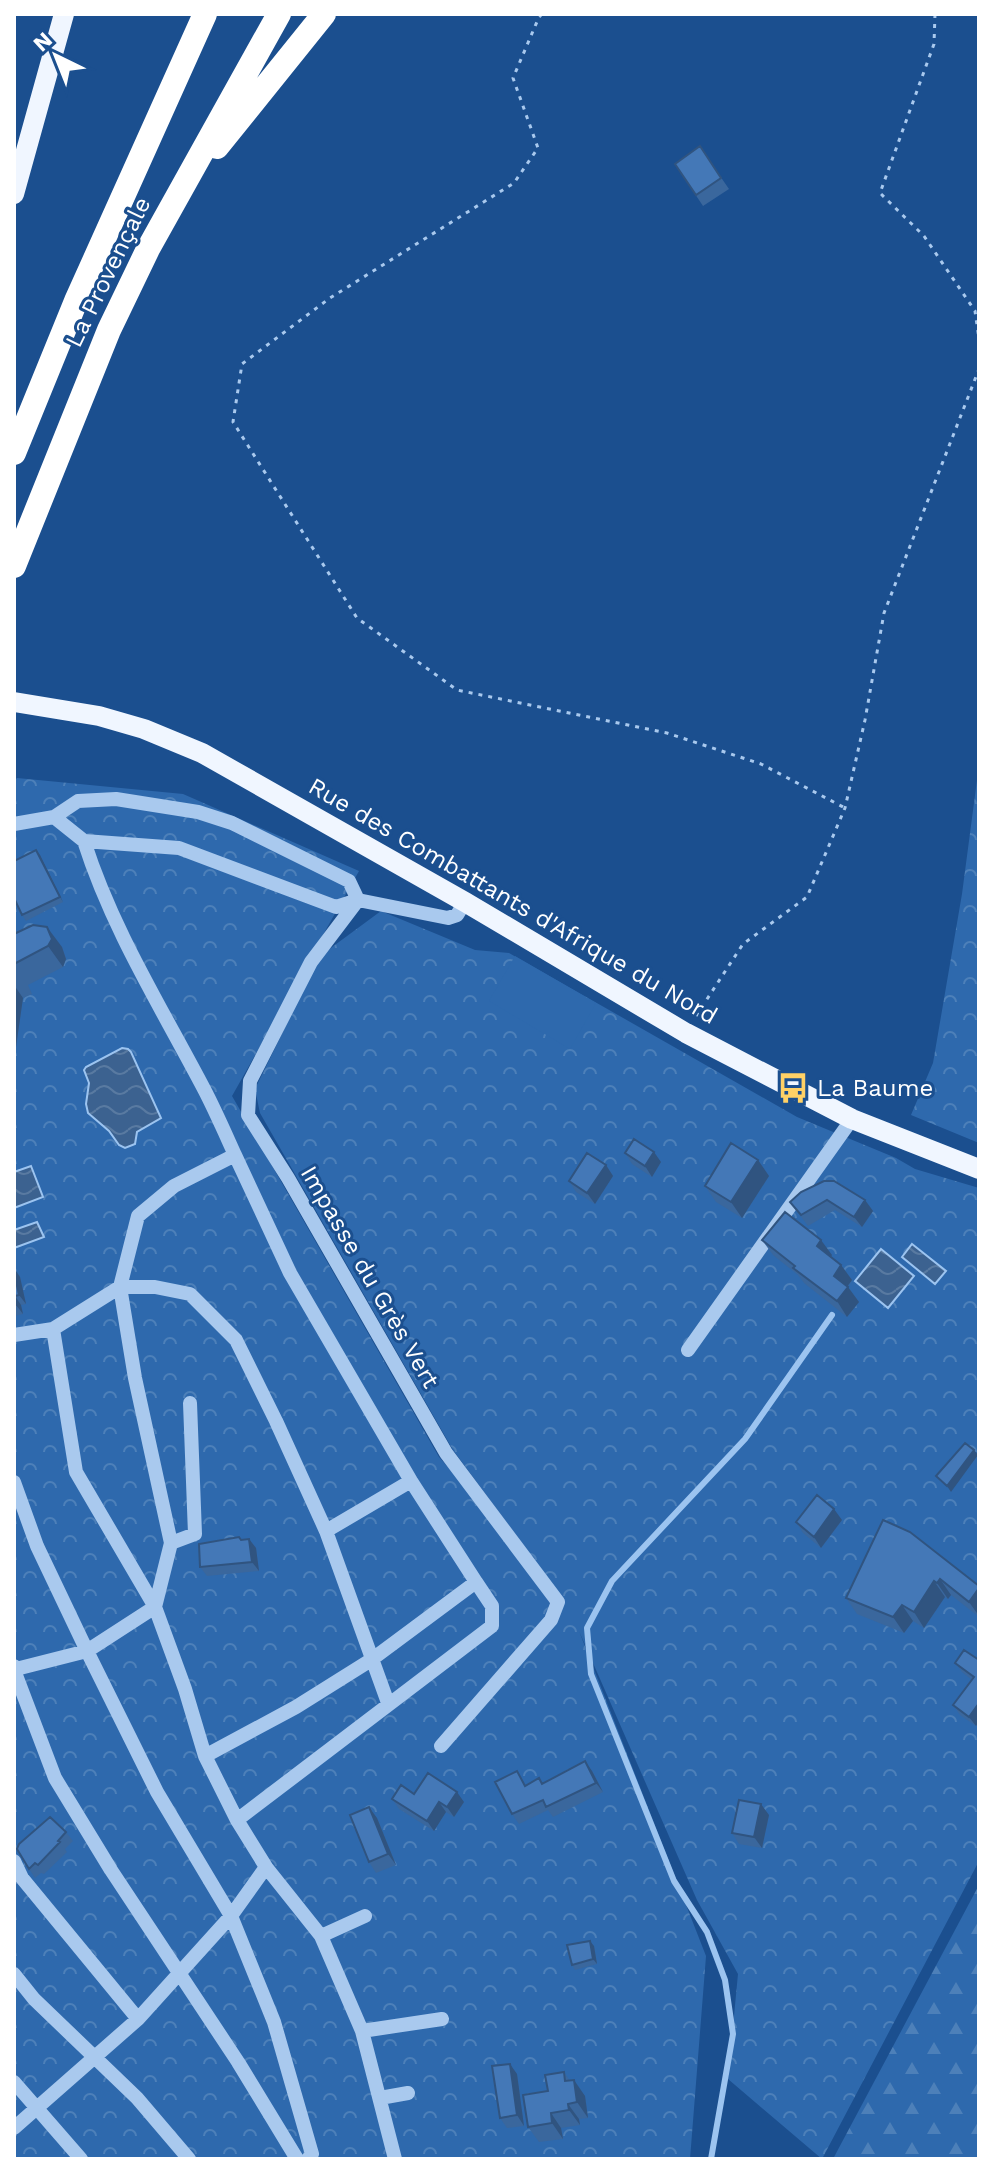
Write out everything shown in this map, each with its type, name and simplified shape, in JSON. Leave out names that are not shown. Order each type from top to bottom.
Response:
[{"type":"highway","name":"La Provençale","points":[[14,453],[76,301],[205,14]]},
{"type":"highway","name":"La Provençale","points":[[14,566],[109,330],[173,202],[279,14]]},
{"type":"highway","points":[[173,202],[324,14]]},
{"type":"main road","points":[[14,194],[64,14]]},
{"type":"main road","name":"Rue des Combattants d'Afrique du Nord","points":[[22,703],[99,716],[144,729],[202,753],[465,902],[686,1033],[852,1119],[979,1169]]},
{"type":"street","points":[[14,824],[54,817],[78,801],[116,799],[198,812],[232,823],[349,881],[358,900]]},
{"type":"street","points":[[54,817],[84,841],[102,891],[159,1009],[204,1089],[290,1273],[411,1481],[492,1606],[492,1626],[237,1820]]},
{"type":"street","points":[[84,841],[179,848],[336,907],[358,900],[448,918],[457,915],[465,902]]},
{"type":"street","name":"Impasse du Grès Vert","points":[[358,900],[311,962],[250,1081],[248,1115],[288,1178],[446,1453],[558,1602],[551,1620],[441,1746]]},
{"type":"street","points":[[688,1350],[852,1119]]},
{"type":"street","points":[[235,1155],[174,1186],[138,1216],[120,1287],[135,1378],[171,1543],[155,1607],[87,1651],[15,1668],[55,1778],[297,2159]]},
{"type":"street","points":[[14,1335],[53,1329],[120,1287],[155,1287],[190,1294],[236,1340],[276,1421],[326,1531],[388,1703]]},
{"type":"street","points":[[53,1329],[76,1472],[155,1607],[205,1756],[237,1820],[266,1867],[321,1936],[362,2031],[395,2159]]},
{"type":"street","points":[[171,1543],[195,1534],[190,1403]]},
{"type":"street","points":[[326,1531],[411,1481]]},
{"type":"street","points":[[14,1482],[37,1546],[157,1792],[231,1916],[274,2022],[312,2154],[308,2159]]},
{"type":"street","points":[[205,1756],[296,1707],[371,1660],[476,1582]]},
{"type":"street","points":[[14,1861],[22,1878],[138,2019]]},
{"type":"street","points":[[14,2128],[138,2019],[231,1916],[266,1867]]},
{"type":"street","points":[[321,1936],[365,1916]]},
{"type":"street","points":[[14,1974],[34,1999],[137,2098],[189,2159]]},
{"type":"street","points":[[362,2031],[442,2019]]},
{"type":"street","points":[[14,2082],[81,2159]]},
{"type":"street","points":[[380,2098],[408,2093]]},
{"type":"path","points":[[542,14],[513,78],[538,148],[514,183],[330,298],[242,364],[233,422],[357,618],[457,690],[667,733],[761,764],[845,808]]},
{"type":"path","points":[[935,14],[934,44],[880,193],[924,236],[975,311],[979,339]]},
{"type":"path","points":[[686,1033],[743,944],[807,897],[845,808],[884,613],[979,369]]},
{"type":"green space","points":[[979,765],[979,1143],[911,1115],[933,1063],[962,894]]},
{"type":"green space","points":[[17,778],[183,794],[359,871],[232,1096],[439,1457],[556,1589],[453,1450],[260,1113],[255,1089],[320,956],[381,911],[475,950],[509,953],[797,1117],[896,1158],[915,1169],[979,1188],[979,1861],[822,2159],[728,2079],[738,1974],[697,1900],[579,1631],[706,1956],[690,2159],[14,2159],[14,781]]},
{"type":"green space","points":[[515,956],[596,1003],[570,1049],[489,1001]]},
{"type":"green space","points":[[979,1885],[979,2159],[833,2159]]},
{"type":"water","points":[[122,1048],[131,1052],[161,1118],[137,1132],[135,1144],[125,1148],[88,1113],[89,1083],[84,1070]]},
{"type":"water","points":[[31,1166],[43,1197],[14,1208],[14,1172]]},
{"type":"water","points":[[37,1222],[44,1237],[14,1248],[14,1230]]},
{"type":"water","points":[[912,1244],[946,1271],[935,1284],[902,1257]]},
{"type":"water","points":[[881,1249],[914,1276],[888,1308],[855,1281]]},
{"type":"building","points":[[700,146],[721,178],[696,195],[675,164]]},
{"type":"building","points":[[36,850],[60,897],[22,915],[14,898],[14,861]]},
{"type":"building","points":[[33,925],[47,927],[52,939],[48,946],[14,964],[14,934]]},
{"type":"building","points":[[634,1139],[654,1152],[645,1166],[625,1153]]},
{"type":"building","points":[[731,1143],[758,1160],[731,1202],[705,1186]]},
{"type":"building","points":[[587,1153],[606,1165],[587,1193],[569,1181]]},
{"type":"building","points":[[824,1181],[834,1181],[865,1200],[854,1217],[827,1200],[801,1215],[790,1202],[801,1192]]},
{"type":"building","points":[[785,1212],[821,1240],[817,1246],[841,1265],[834,1276],[848,1287],[837,1301],[762,1240]]},
{"type":"building","points":[[14,1272],[19,1295],[15,1296],[14,1306]]},
{"type":"building","points":[[965,1443],[974,1450],[947,1486],[936,1476]]},
{"type":"building","points":[[817,1495],[834,1509],[814,1537],[796,1522]]},
{"type":"building","points":[[883,1520],[910,1532],[979,1586],[969,1602],[940,1579],[937,1583],[934,1581],[914,1612],[902,1605],[893,1617],[846,1598]]},
{"type":"building","points":[[239,1537],[241,1540],[249,1539],[252,1562],[200,1567],[199,1544]]},
{"type":"building","points":[[964,1650],[979,1660],[979,1703],[969,1717],[953,1705],[974,1677],[955,1663]]},
{"type":"building","points":[[585,1761],[596,1783],[546,1807],[543,1800],[512,1814],[495,1782],[517,1771],[525,1786],[539,1778],[542,1784]]},
{"type":"building","points":[[428,1773],[457,1792],[447,1807],[439,1802],[427,1821],[392,1799],[401,1785],[414,1794]]},
{"type":"building","points":[[739,1800],[761,1804],[754,1837],[732,1833]]},
{"type":"building","points":[[369,1807],[388,1854],[369,1862],[350,1815]]},
{"type":"building","points":[[50,1817],[66,1832],[38,1865],[35,1863],[29,1869],[17,1849],[19,1844]]},
{"type":"building","points":[[590,1941],[593,1959],[572,1965],[567,1945]]},
{"type":"building","points":[[510,2064],[517,2115],[500,2118],[492,2066]]},
{"type":"building","points":[[564,2072],[565,2081],[574,2080],[577,2102],[568,2104],[569,2110],[551,2113],[552,2123],[528,2127],[523,2095],[548,2091],[545,2075]]},
{"type":"waterway","points":[[711,2159],[733,2034],[725,1980],[707,1932],[674,1881],[591,1674],[587,1628],[612,1581],[745,1439],[832,1315]]},
{"type":"place","name":"La Baume","points":[[793,1088]]}]
